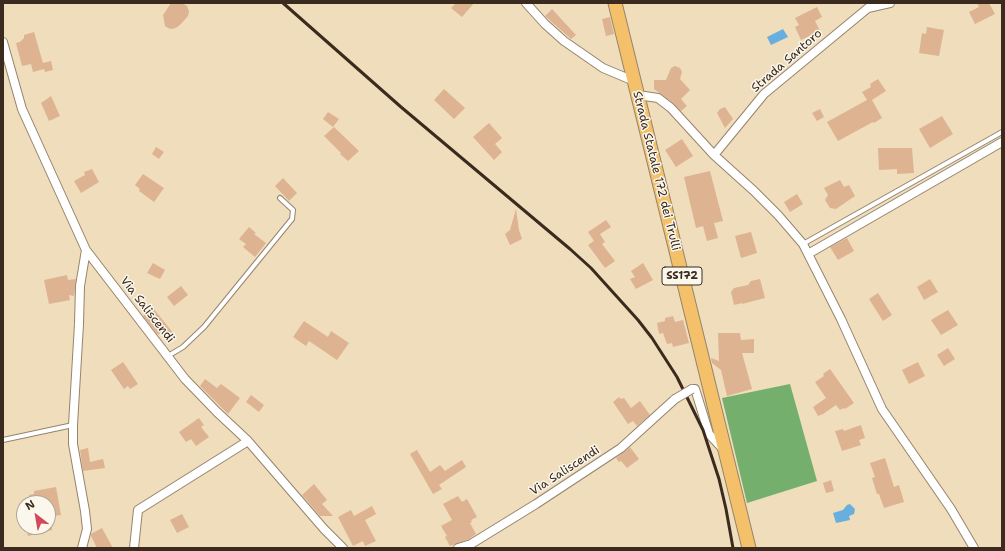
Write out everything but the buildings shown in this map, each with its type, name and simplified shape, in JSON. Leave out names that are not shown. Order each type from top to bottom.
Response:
[{"type":"main road","name":"Strada Statale 172 dei Trulli","points":[[615,3],[749,548]]},
{"type":"street","points":[[526,3],[545,24],[564,41],[603,68],[634,81]]},
{"type":"street","name":"Strada Santoro","points":[[714,155],[764,94],[867,6],[890,3]]},
{"type":"street","name":"Via Saliscendi","points":[[3,42],[22,109],[86,250],[186,379],[217,412],[248,441],[324,529],[343,548]]},
{"type":"street","points":[[638,95],[658,98],[671,108],[714,155],[759,196],[803,244],[841,319],[882,409],[951,509],[974,548]]},
{"type":"street","points":[[808,254],[1002,142]]},
{"type":"street","points":[[82,548],[87,529],[73,444],[73,425],[80,286],[86,250]]},
{"type":"street","name":"Via Saliscendi","points":[[458,548],[471,544],[621,448],[675,399],[692,389],[696,392],[709,434],[726,453]]},
{"type":"street","points":[[134,548],[138,510],[248,441]]},
{"type":"lane","points":[[803,244],[1002,132]]},
{"type":"lane","points":[[168,356],[183,347],[204,327],[292,218],[293,210],[280,198]]},
{"type":"lane","points":[[3,440],[73,425]]},
{"type":"green space","points":[[790,384],[817,481],[747,503],[722,398]]},
{"type":"water","points":[[783,29],[788,37],[771,45],[767,37]]},
{"type":"water","points":[[850,504],[855,509],[854,514],[849,516],[850,520],[836,523],[833,513],[843,510]]},
{"type":"railway","points":[[283,3],[401,107],[570,249],[591,268],[638,320],[652,338],[677,377],[703,430],[719,479],[733,548]]}]
